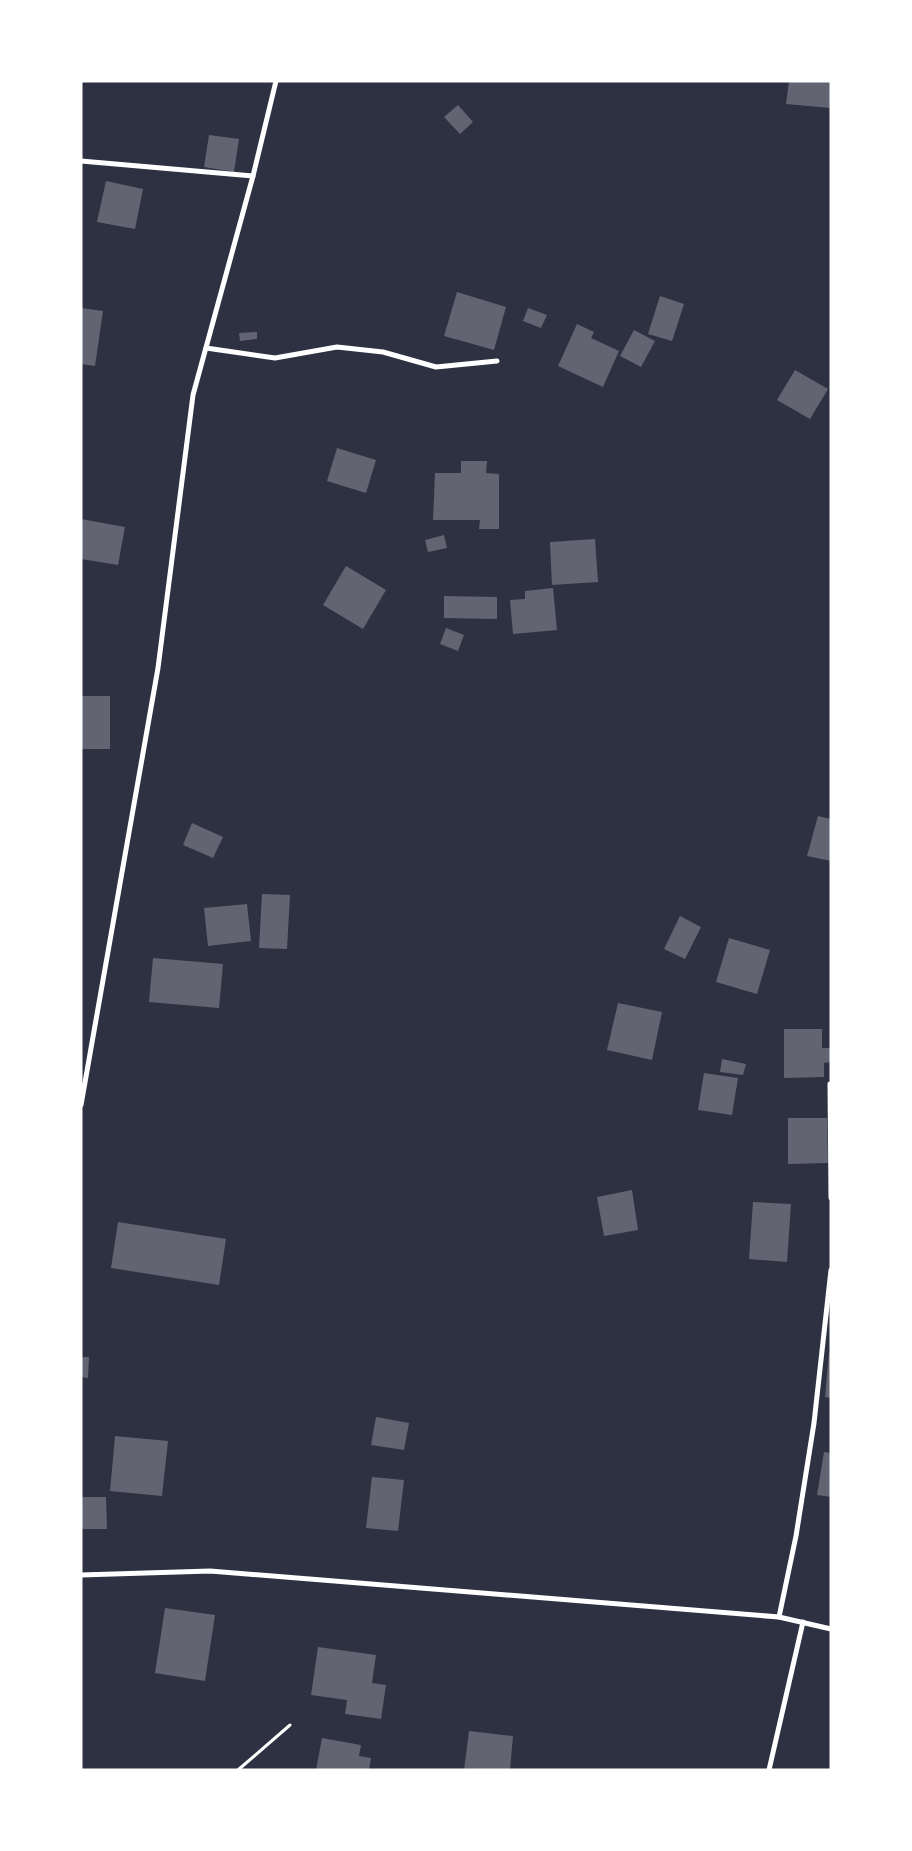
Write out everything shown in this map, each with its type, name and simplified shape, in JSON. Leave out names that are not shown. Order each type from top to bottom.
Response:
[{"type":"street","points":[[81,1106],[158,668],[193,395],[253,176],[276,81]]},
{"type":"street","points":[[81,161],[253,176]]},
{"type":"street","points":[[206,348],[275,358],[337,347],[383,352],[436,367],[497,361]]},
{"type":"street","points":[[830,1084],[831,1198]]},
{"type":"street","points":[[779,1617],[796,1536],[814,1424],[831,1270]]},
{"type":"street","points":[[81,1574],[210,1571],[779,1617],[831,1629]]},
{"type":"street","points":[[768,1770],[803,1622]]},
{"type":"path","points":[[238,1770],[290,1725]]},
{"type":"building","points":[[789,81],[831,81],[831,108],[786,104]]},
{"type":"building","points":[[458,105],[473,122],[460,134],[444,117]]},
{"type":"building","points":[[209,135],[239,139],[234,172],[204,167]]},
{"type":"building","points":[[106,181],[143,189],[135,229],[97,222]]},
{"type":"building","points":[[457,292],[506,307],[494,350],[444,336]]},
{"type":"building","points":[[660,296],[684,304],[672,341],[648,334]]},
{"type":"building","points":[[81,308],[103,311],[95,366],[81,364]]},
{"type":"building","points":[[528,308],[547,315],[541,328],[523,321]]},
{"type":"building","points":[[577,324],[594,332],[591,338],[619,351],[603,387],[558,366]]},
{"type":"building","points":[[634,330],[655,341],[641,367],[620,356]]},
{"type":"building","points":[[257,332],[257,339],[240,341],[239,333]]},
{"type":"building","points":[[795,370],[828,389],[810,419],[777,400]]},
{"type":"building","points":[[337,448],[376,460],[366,493],[327,481]]},
{"type":"building","points":[[461,461],[487,461],[486,473],[499,474],[499,529],[479,529],[480,520],[433,520],[435,473],[461,473]]},
{"type":"building","points":[[81,519],[125,527],[118,565],[81,559]]},
{"type":"building","points":[[444,535],[447,548],[428,552],[425,540]]},
{"type":"building","points":[[595,539],[598,582],[552,585],[550,542]]},
{"type":"building","points":[[346,566],[386,590],[363,629],[323,605]]},
{"type":"building","points":[[553,588],[557,630],[513,634],[510,600],[525,599],[525,591]]},
{"type":"building","points":[[444,596],[497,597],[497,619],[444,618]]},
{"type":"building","points":[[446,628],[464,635],[458,651],[440,644]]},
{"type":"building","points":[[81,696],[110,696],[110,749],[81,749]]},
{"type":"building","points":[[818,816],[831,819],[831,861],[807,856]]},
{"type":"building","points":[[192,823],[223,837],[213,858],[183,845]]},
{"type":"building","points":[[262,894],[290,895],[287,949],[259,948]]},
{"type":"building","points":[[247,904],[251,941],[208,946],[204,908]]},
{"type":"building","points":[[680,916],[701,927],[685,959],[664,949]]},
{"type":"building","points":[[729,938],[770,950],[757,994],[716,982]]},
{"type":"building","points":[[153,958],[223,964],[219,1008],[149,1002]]},
{"type":"building","points":[[618,1003],[662,1012],[652,1060],[607,1050]]},
{"type":"building","points":[[784,1029],[822,1029],[822,1048],[831,1048],[831,1062],[824,1063],[824,1077],[784,1078]]},
{"type":"building","points":[[722,1059],[746,1064],[743,1075],[720,1072]]},
{"type":"building","points":[[704,1073],[738,1078],[732,1115],[698,1110]]},
{"type":"building","points":[[788,1118],[827,1118],[828,1163],[788,1164]]},
{"type":"building","points":[[632,1190],[638,1230],[604,1236],[597,1197]]},
{"type":"building","points":[[753,1202],[791,1204],[787,1262],[749,1259]]},
{"type":"building","points":[[118,1222],[226,1239],[219,1285],[111,1268]]},
{"type":"building","points":[[829,1352],[831,1352],[831,1398],[825,1397]]},
{"type":"building","points":[[81,1357],[89,1357],[88,1378],[81,1377]]},
{"type":"building","points":[[376,1417],[409,1423],[404,1450],[371,1445]]},
{"type":"building","points":[[115,1436],[168,1441],[162,1496],[110,1491]]},
{"type":"building","points":[[824,1452],[831,1453],[831,1497],[817,1495]]},
{"type":"building","points":[[372,1477],[404,1480],[398,1531],[366,1528]]},
{"type":"building","points":[[81,1497],[106,1497],[107,1529],[81,1529]]},
{"type":"building","points":[[165,1608],[215,1615],[205,1681],[155,1673]]},
{"type":"building","points":[[318,1647],[376,1655],[372,1683],[386,1685],[381,1719],[345,1714],[347,1700],[311,1695]]},
{"type":"building","points":[[469,1731],[513,1736],[510,1770],[464,1770]]},
{"type":"building","points":[[322,1738],[361,1745],[359,1756],[371,1758],[369,1770],[316,1770]]}]
